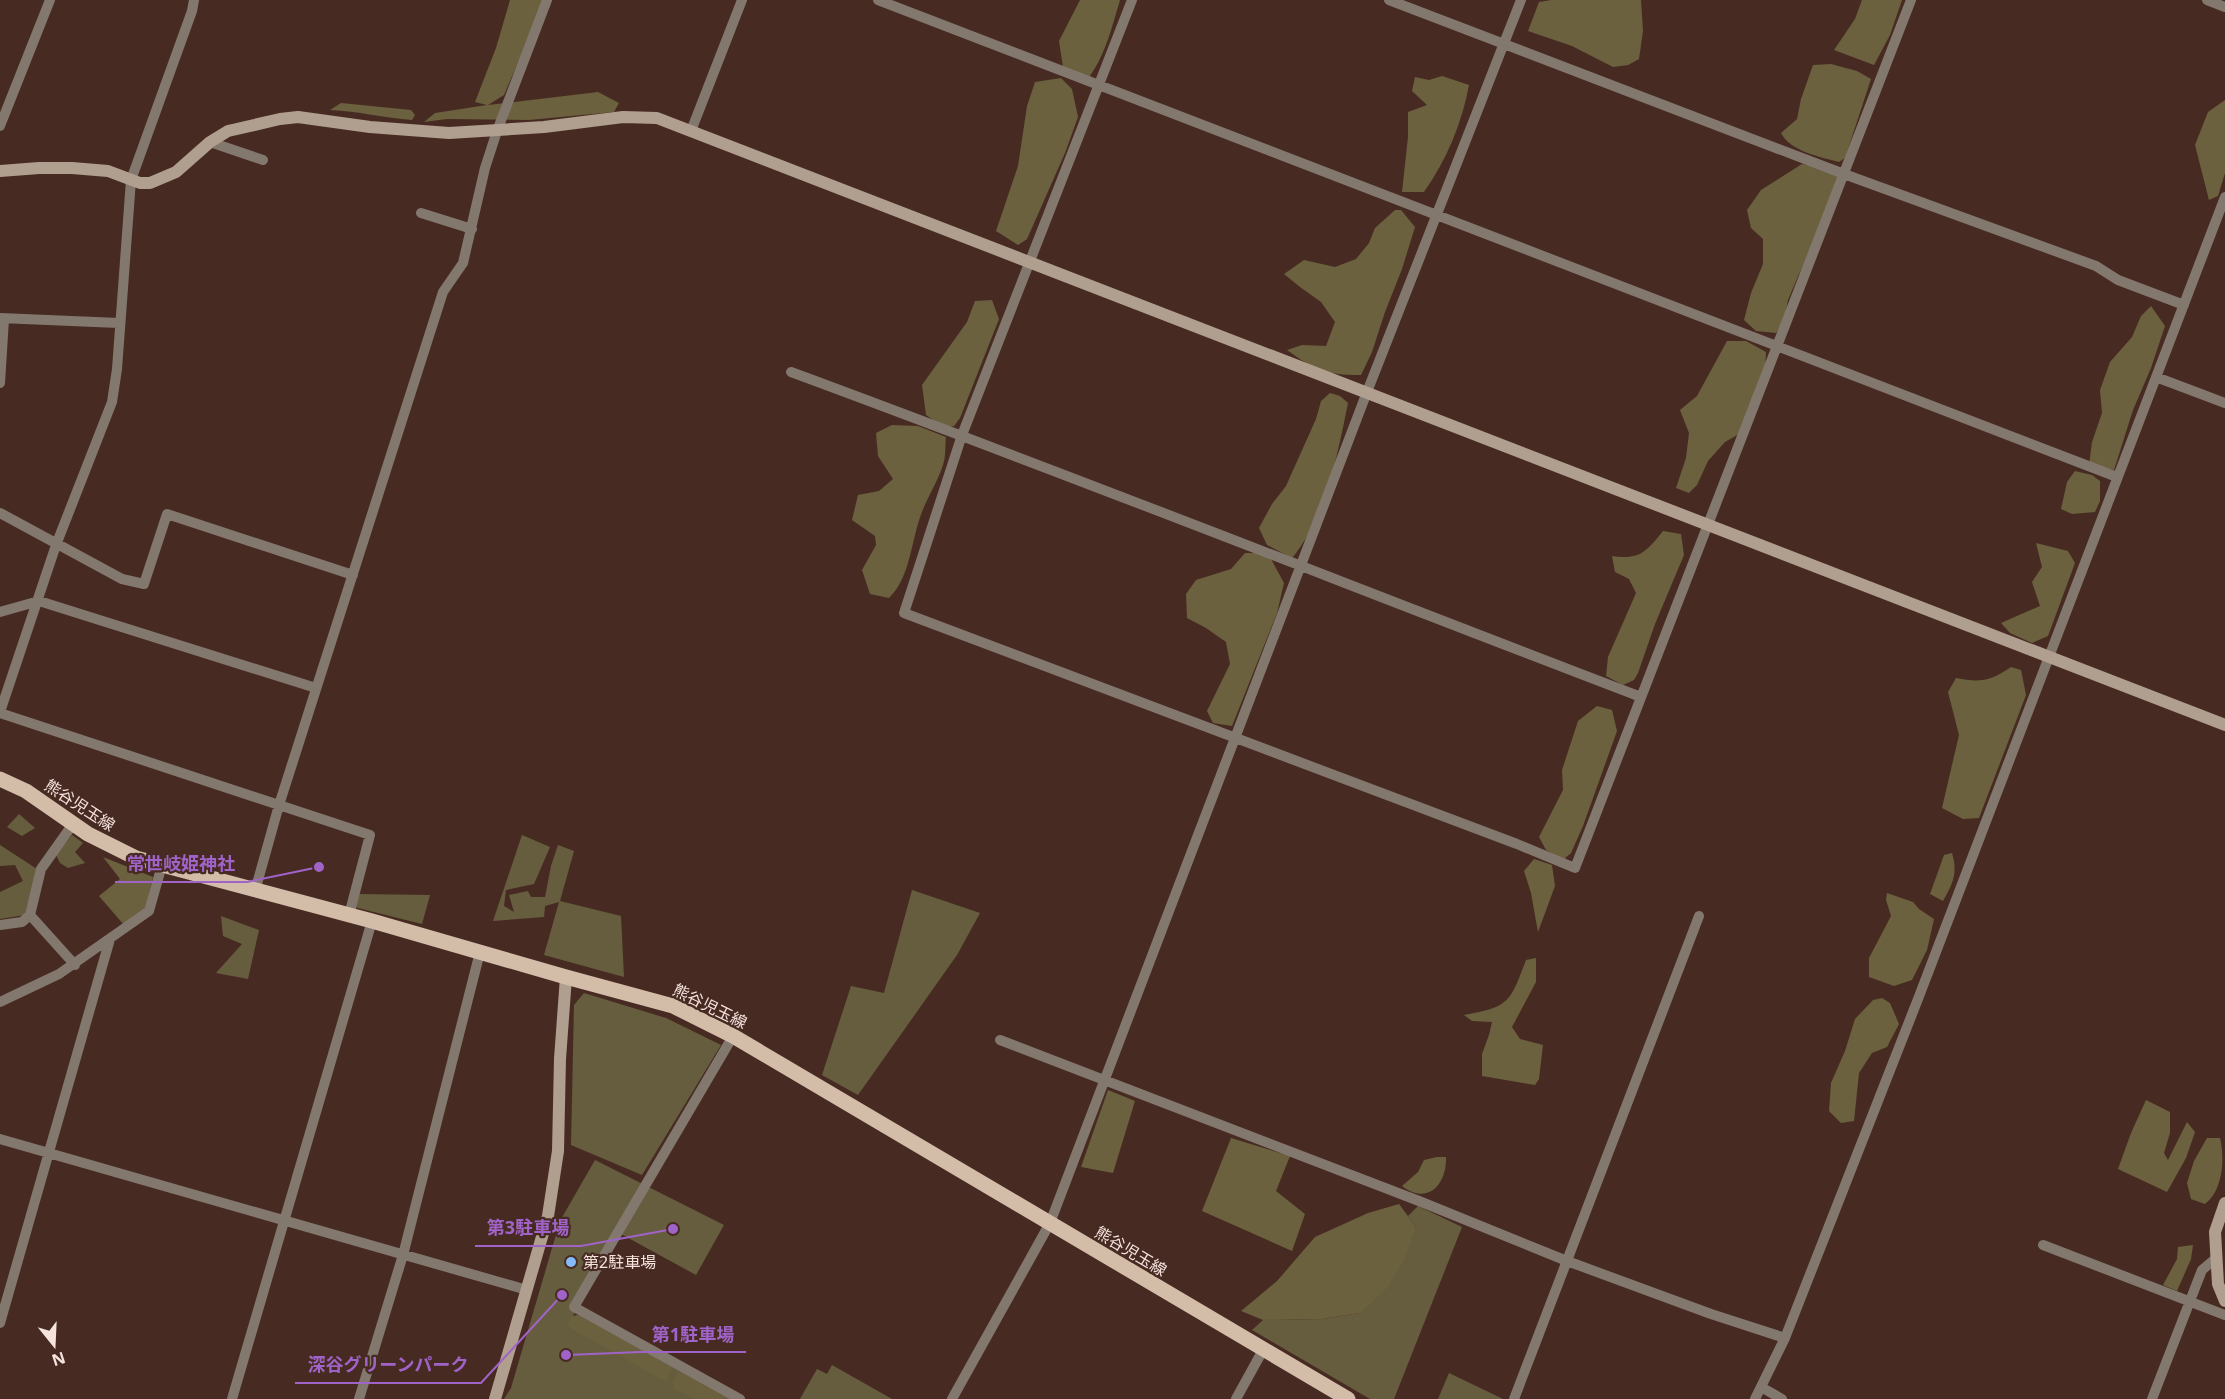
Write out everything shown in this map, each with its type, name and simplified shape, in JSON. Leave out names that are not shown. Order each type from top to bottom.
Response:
[{"type":"main road","name":"熊谷児玉線","points":[[0,779],[26,791],[88,834],[125,853],[673,1006],[733,1036],[1348,1399]]},
{"type":"street","points":[[1,122],[50,0]]},
{"type":"street","points":[[194,0],[131,180],[117,369],[111,402],[57,544],[0,713],[370,835],[349,915]]},
{"type":"street","points":[[255,891],[279,805],[443,292],[463,263],[485,168],[547,0]]},
{"type":"street","points":[[691,131],[742,0]]},
{"type":"street","points":[[878,0],[2117,477]]},
{"type":"street","points":[[1132,0],[963,435],[903,613],[1575,868],[1911,0]]},
{"type":"street","points":[[1389,0],[1844,174],[2096,266],[2118,280],[2184,305]]},
{"type":"street","points":[[952,1399],[1050,1223],[1367,392],[1521,0]]},
{"type":"street","points":[[2207,0],[2225,7]]},
{"type":"street","points":[[0,171],[72,168],[108,171],[140,183],[160,181],[177,172],[210,142],[228,131],[298,117],[421,132],[497,131],[645,116],[671,122],[2225,724]]},
{"type":"street","points":[[210,142],[263,160]]},
{"type":"street","points":[[1755,1399],[1785,1338],[2050,656],[2225,197]]},
{"type":"street","points":[[421,213],[471,229]]},
{"type":"street","points":[[0,383],[2,319],[119,323]]},
{"type":"street","points":[[791,372],[963,435],[1300,568],[1641,697]]},
{"type":"street","points":[[2156,377],[2225,403]]},
{"type":"street","points":[[0,513],[122,579],[144,584],[167,514],[353,575]]},
{"type":"street","points":[[0,612],[39,601],[316,688]]},
{"type":"street","points":[[0,925],[22,922],[30,915],[41,869],[73,824]]},
{"type":"street","points":[[0,1002],[75,965],[149,911],[162,865]]},
{"type":"street","points":[[30,915],[75,965]]},
{"type":"street","points":[[1514,1399],[1699,916]]},
{"type":"street","points":[[232,1399],[372,921]]},
{"type":"street","points":[[0,1323],[110,939]]},
{"type":"street","points":[[359,1399],[403,1255],[480,952]]},
{"type":"street","points":[[495,1399],[548,1216],[558,1151],[560,1059],[566,977]]},
{"type":"street","points":[[733,1036],[574,1307],[740,1399]]},
{"type":"street","points":[[1000,1040],[1419,1201],[1567,1261],[1711,1314],[1785,1338]]},
{"type":"street","points":[[0,1139],[527,1290]]},
{"type":"street","points":[[2225,1203],[2215,1232],[2218,1284],[2225,1301]]},
{"type":"street","points":[[2043,1245],[2225,1315]]},
{"type":"street","points":[[2152,1399],[2202,1270],[2215,1258]]},
{"type":"street","points":[[1236,1399],[1263,1350]]},
{"type":"street","points":[[1761,1387],[1782,1399]]},
{"type":"shaded area","points":[[510,0],[545,0],[504,95],[488,105],[598,92],[619,103],[614,112],[529,120],[447,119],[424,122],[435,113],[487,105],[475,102],[496,48]]},
{"type":"shaded area","points":[[1080,0],[1120,0],[1103,53],[1086,81],[1063,67],[1059,41]]},
{"type":"shaded area","points":[[1641,0],[1643,31],[1639,59],[1628,65],[1613,67],[1572,46],[1528,31],[1539,2]]},
{"type":"shaded area","points":[[1862,0],[1902,0],[1890,35],[1874,65],[1834,50],[1855,19]]},
{"type":"shaded area","points":[[1831,64],[1857,71],[1871,79],[1845,158],[1839,162],[1798,149],[1781,133],[1797,119],[1801,99],[1813,65]]},
{"type":"shaded area","points":[[1442,76],[1469,85],[1458,127],[1440,167],[1424,192],[1402,192],[1408,137],[1408,112],[1427,105],[1412,91],[1415,77],[1429,80]]},
{"type":"shaded area","points":[[1061,78],[1072,89],[1078,117],[1065,153],[1027,239],[1018,245],[996,231],[1018,166],[1027,106],[1035,82]]},
{"type":"shaded area","points":[[2225,100],[2225,173],[2218,196],[2209,200],[2195,145],[2208,112]]},
{"type":"shaded area","points":[[341,103],[411,110],[415,115],[412,120],[330,110]]},
{"type":"shaded area","points":[[1802,164],[1817,166],[1840,176],[1817,242],[1788,300],[1784,321],[1776,333],[1756,331],[1744,320],[1751,293],[1763,264],[1763,239],[1751,228],[1747,210],[1761,190]]},
{"type":"shaded area","points":[[1395,210],[1401,210],[1415,227],[1372,352],[1361,375],[1339,374],[1313,367],[1287,350],[1302,345],[1326,346],[1335,322],[1321,302],[1284,274],[1304,260],[1335,267],[1356,259],[1369,243],[1375,228]]},
{"type":"shaded area","points":[[992,300],[999,319],[960,418],[954,426],[944,428],[926,415],[922,385],[967,322],[975,301]]},
{"type":"shaded area","points":[[2151,306],[2165,326],[2151,368],[2133,410],[2114,470],[2089,465],[2092,442],[2102,413],[2100,390],[2110,362],[2132,337],[2141,316]]},
{"type":"shaded area","points":[[1727,341],[1746,341],[1766,352],[1765,373],[1739,434],[1725,442],[1708,461],[1697,485],[1689,493],[1676,488],[1686,458],[1689,433],[1680,410],[1697,396]]},
{"type":"shaded area","points":[[1330,393],[1340,396],[1348,403],[1340,443],[1322,505],[1292,558],[1267,545],[1259,528],[1272,504],[1286,486],[1316,419],[1321,401]]},
{"type":"shaded area","points":[[892,425],[918,426],[946,437],[945,459],[941,471],[918,523],[902,580],[889,598],[870,594],[862,570],[876,545],[875,536],[852,520],[858,495],[879,491],[893,479],[878,456],[876,433]]},
{"type":"shaded area","points":[[2075,471],[2092,475],[2100,481],[2100,501],[2095,512],[2072,514],[2061,509],[2067,482]]},
{"type":"shaded area","points":[[1663,531],[1681,534],[1684,555],[1655,624],[1638,673],[1634,680],[1623,685],[1606,676],[1608,657],[1636,593],[1629,579],[1615,572],[1612,556],[1629,557],[1642,553]]},
{"type":"shaded area","points":[[2036,543],[2068,551],[2075,563],[2048,636],[2032,643],[2010,633],[2001,623],[2040,606],[2032,582],[2042,567]]},
{"type":"shaded area","points":[[1245,553],[1260,553],[1271,559],[1284,583],[1277,613],[1232,726],[1213,723],[1207,711],[1230,664],[1226,642],[1187,618],[1186,594],[1196,580],[1231,569]]},
{"type":"shaded area","points":[[2011,667],[2021,670],[2026,695],[1979,818],[1963,819],[1942,808],[1959,735],[1948,692],[1956,678],[1985,680]]},
{"type":"shaded area","points":[[1597,706],[1612,710],[1617,731],[1583,826],[1571,853],[1563,860],[1546,850],[1539,837],[1563,790],[1562,770],[1578,721]]},
{"type":"shaded area","points":[[19,814],[35,828],[22,836],[7,827]]},
{"type":"shaded area","points":[[72,835],[83,843],[75,852],[85,863],[68,868],[60,863],[56,855]]},
{"type":"shaded area","points":[[522,835],[550,847],[534,884],[506,890],[504,906],[514,912],[509,895],[528,891],[531,897],[545,897],[558,845],[574,851],[560,901],[621,916],[624,977],[544,955],[559,902],[545,906],[544,917],[493,921]]},
{"type":"shaded area","points":[[0,845],[37,869],[25,915],[0,919],[0,892],[23,881],[15,865],[0,866]]},
{"type":"shaded area","points":[[1952,853],[1955,866],[1954,878],[1943,901],[1930,894],[1944,855]]},
{"type":"shaded area","points":[[103,857],[153,877],[145,909],[124,925],[99,896],[120,879]]},
{"type":"shaded area","points":[[1534,859],[1552,865],[1555,886],[1538,932],[1531,893],[1524,871]]},
{"type":"shaded area","points":[[912,890],[980,913],[957,955],[858,1095],[822,1075],[851,986],[884,993]]},
{"type":"shaded area","points":[[1887,893],[1913,902],[1934,919],[1927,950],[1912,980],[1894,986],[1869,977],[1869,958],[1891,916],[1886,900]]},
{"type":"shaded area","points":[[358,894],[430,895],[422,924],[354,907]]},
{"type":"shaded area","points":[[221,916],[259,930],[248,979],[216,973],[242,944],[223,936]]},
{"type":"shaded area","points":[[1536,958],[1536,982],[1512,1027],[1520,1039],[1543,1045],[1539,1079],[1535,1085],[1482,1076],[1482,1054],[1492,1022],[1472,1021],[1464,1015],[1500,1005],[1511,994],[1526,960]]},
{"type":"shaded area","points":[[584,993],[666,1018],[721,1045],[642,1175],[571,1145],[574,1005]]},
{"type":"shaded area","points":[[1882,998],[1890,1003],[1899,1024],[1887,1047],[1872,1053],[1859,1073],[1854,1121],[1841,1123],[1829,1111],[1831,1083],[1845,1051],[1855,1019],[1873,1000]]},
{"type":"shaded area","points":[[1108,1090],[1135,1101],[1113,1173],[1081,1167]]},
{"type":"shaded area","points":[[2146,1100],[2170,1112],[2170,1133],[2164,1153],[2168,1160],[2187,1122],[2195,1132],[2186,1158],[2167,1192],[2118,1169]]},
{"type":"shaded area","points":[[1231,1138],[1290,1156],[1276,1191],[1305,1214],[1292,1251],[1202,1211]]},
{"type":"shaded area","points":[[2207,1138],[2220,1138],[2222,1164],[2216,1191],[2205,1204],[2191,1199],[2187,1183],[2194,1161]]},
{"type":"shaded area","points":[[1446,1157],[1443,1176],[1434,1189],[1420,1194],[1411,1192],[1402,1186],[1418,1172],[1424,1160]]},
{"type":"shaded area","points":[[595,1160],[724,1225],[696,1275],[621,1234],[573,1316],[578,1315],[732,1399],[504,1399],[511,1388],[560,1221]]},
{"type":"shaded area","points":[[1399,1204],[1416,1227],[1405,1258],[1387,1288],[1360,1313],[1322,1319],[1263,1320],[1241,1311],[1277,1281],[1315,1237],[1368,1213]]},
{"type":"shaded area","points":[[1418,1206],[1462,1227],[1394,1399],[1370,1399],[1252,1330],[1263,1320],[1322,1319],[1360,1313],[1416,1227],[1408,1216]]},
{"type":"shaded area","points":[[2193,1245],[2191,1259],[2177,1291],[2163,1285],[2177,1259],[2178,1247]]},
{"type":"shaded area","points":[[578,1315],[673,1366],[666,1382],[567,1326],[572,1317]]},
{"type":"shaded area","points":[[832,1365],[892,1399],[800,1399],[817,1369],[827,1374]]},
{"type":"shaded area","points":[[682,1372],[732,1399],[695,1399],[674,1389],[672,1383],[678,1373]]},
{"type":"shaded area","points":[[1449,1373],[1503,1399],[1438,1399]]},
{"type":"place","name":"常世岐姫神社","points":[[319,867]]},
{"type":"place","name":"第3駐車場","points":[[673,1229]]},
{"type":"place","name":"第2駐車場","points":[[571,1262]]},
{"type":"place","name":"深谷グリーンパーク","points":[[562,1295]]},
{"type":"place","name":"第1駐車場","points":[[566,1355]]}]
